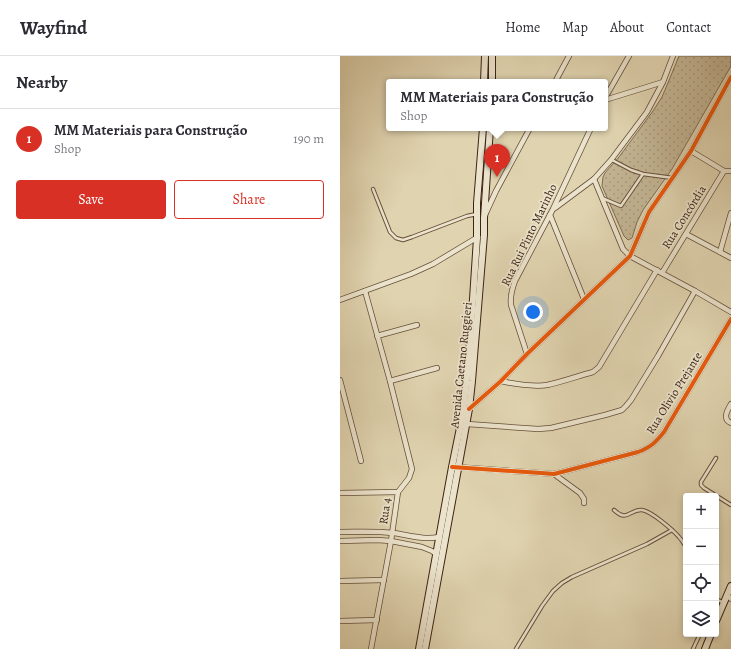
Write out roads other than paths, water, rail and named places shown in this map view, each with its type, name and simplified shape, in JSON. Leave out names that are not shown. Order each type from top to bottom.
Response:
[{"type":"main road","points":[[484,79],[485,56]]},
{"type":"main road","points":[[492,56],[492,79]]},
{"type":"main road","name":"Avenida Caetano Ruggieri","points":[[425,649],[463,413],[473,299],[477,238],[477,203],[483,131]]},
{"type":"main road","name":"Avenida Caetano Ruggieri","points":[[419,649],[439,537],[455,467],[467,424],[484,235],[490,131]]},
{"type":"main road","points":[[719,613],[723,603],[729,597],[731,586]]},
{"type":"main road","points":[[705,649],[710,637]]},
{"type":"street","points":[[557,79],[569,56]]},
{"type":"street","points":[[608,94],[629,56]]},
{"type":"street","points":[[554,208],[594,179],[611,160],[647,112],[663,82],[673,56]]},
{"type":"street","points":[[469,409],[630,256],[649,212],[691,151],[731,77]]},
{"type":"street","points":[[608,98],[663,82]]},
{"type":"street","points":[[484,218],[496,191],[528,131]]},
{"type":"street","name":"Rua Rui Pinto Marinho","points":[[527,354],[511,305],[510,299],[512,289],[554,208],[590,131]]},
{"type":"street","points":[[691,151],[724,171],[731,171]]},
{"type":"street","name":"Rua Concórdia","points":[[500,381],[509,383],[547,385],[593,372],[599,368],[659,271],[686,234],[724,171]]},
{"type":"street","points":[[594,179],[623,249],[630,256],[731,312]]},
{"type":"street","points":[[477,203],[486,199],[496,191]]},
{"type":"street","points":[[720,252],[731,213]]},
{"type":"street","points":[[550,215],[584,299]]},
{"type":"street","points":[[686,234],[731,258]]},
{"type":"street","points":[[340,300],[411,274],[433,264],[484,235]]},
{"type":"street","points":[[340,492],[398,492],[409,478],[412,469],[365,291]]},
{"type":"street","points":[[467,424],[538,429],[550,428],[622,410],[658,356],[695,291]]},
{"type":"street","name":"Rua Olivio Prejante","points":[[455,467],[554,474],[647,449],[656,442],[664,432],[731,319]]},
{"type":"street","points":[[377,336],[417,325]]},
{"type":"street","points":[[390,381],[437,368]]},
{"type":"street","points":[[340,380],[361,461]]},
{"type":"street","points":[[731,404],[726,417],[727,421],[731,423]]},
{"type":"street","points":[[554,474],[580,493],[584,499],[584,502]]},
{"type":"street","name":"Rua 4","points":[[372,649],[398,492]]},
{"type":"street","points":[[340,532],[392,533],[430,538],[439,537]]},
{"type":"street","points":[[340,541],[391,541],[422,547],[436,554]]},
{"type":"street","points":[[340,581],[384,580]]},
{"type":"street","points":[[340,621],[377,620]]},
{"type":"lane","points":[[611,160],[643,174],[673,178]]},
{"type":"lane","points":[[602,198],[621,206],[643,174]]},
{"type":"lane","points":[[373,189],[390,232],[396,238],[403,240],[467,216],[477,214]]},
{"type":"lane","points":[[716,458],[701,482],[704,488],[731,505]]},
{"type":"lane","points":[[614,510],[623,516],[642,510],[658,519],[672,530],[683,543]]},
{"type":"lane","points":[[516,649],[542,606],[553,591],[562,583],[591,568],[647,544],[672,530]]},
{"type":"lane","points":[[719,601],[723,603]]},
{"type":"lane","points":[[693,649],[699,637]]},
{"type":"place","name":"MM Materiais para Construção","points":[[497,177]]}]
